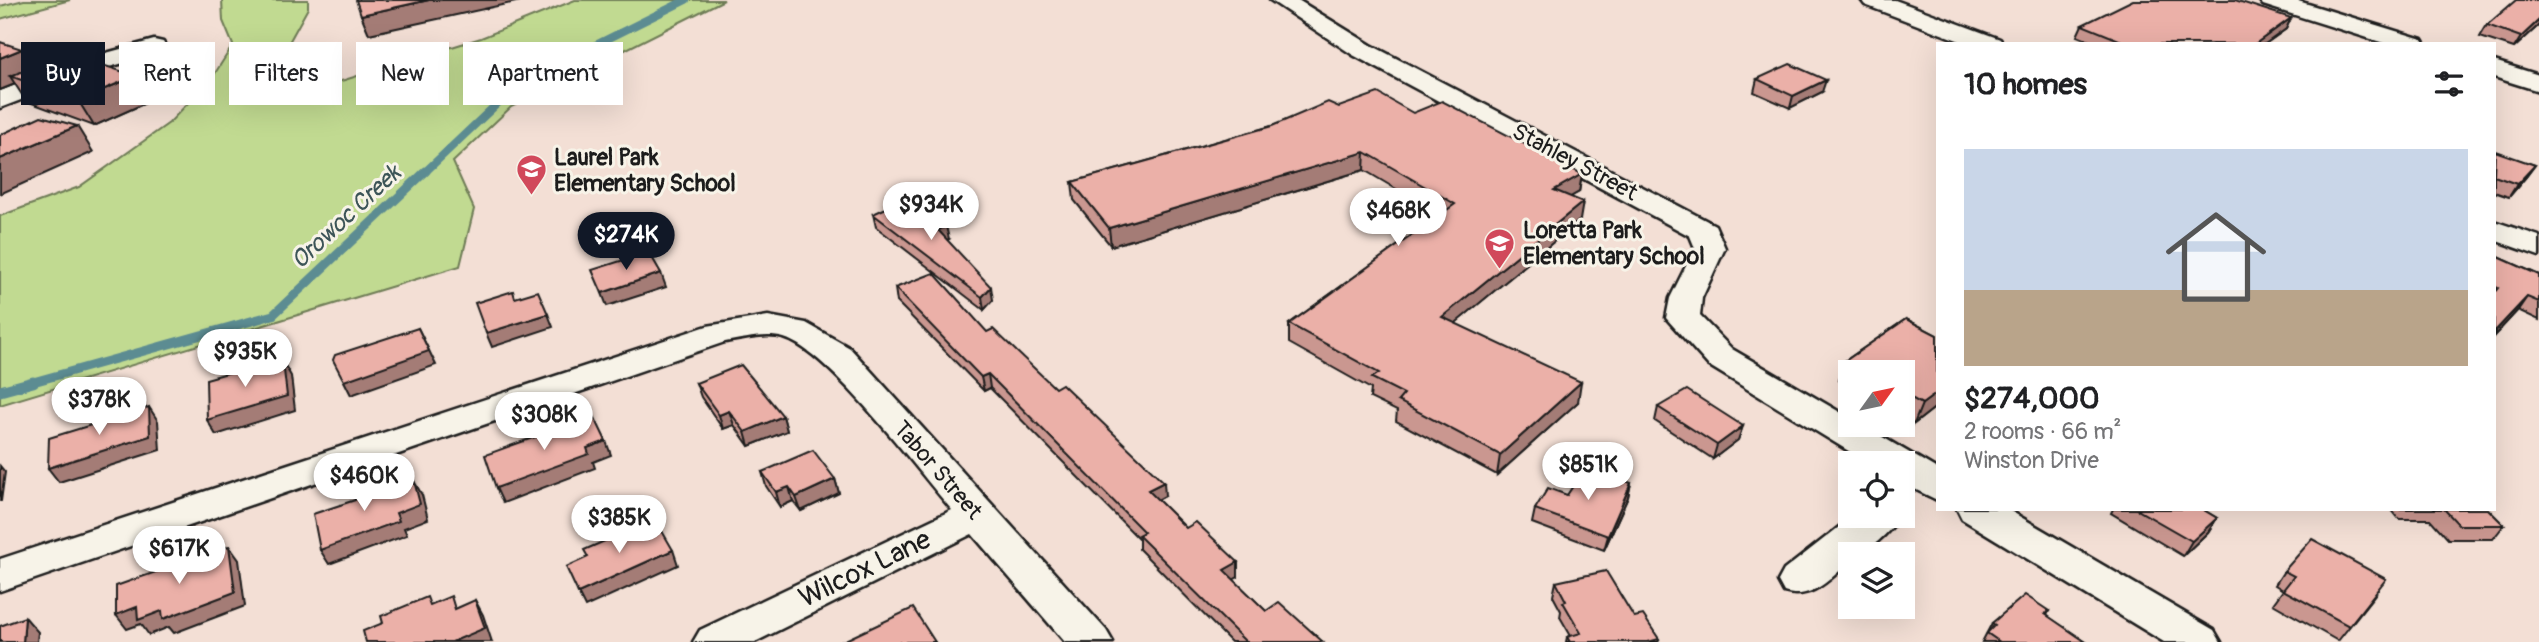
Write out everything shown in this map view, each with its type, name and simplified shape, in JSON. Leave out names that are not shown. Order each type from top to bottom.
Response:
[{"type":"street","name":"Stahley Street","points":[[1282,0],[1412,76],[1704,231],[1710,248],[1686,298],[1683,318],[1720,358],[1868,451]]},
{"type":"street","points":[[1873,0],[1986,42]]},
{"type":"street","points":[[2271,0],[2407,42]]},
{"type":"street","points":[[0,100],[119,57]]},
{"type":"street","points":[[2496,70],[2539,83]]},
{"type":"street","points":[[2496,231],[2539,247]]},
{"type":"street","name":"Tabor Street","points":[[0,575],[719,333],[769,324],[813,336],[838,356],[1091,642]]},
{"type":"street","points":[[1979,511],[2199,642]]},
{"type":"street","name":"Wilcox Lane","points":[[715,642],[977,515]]},
{"type":"street","points":[[1799,582],[1865,528]]},
{"type":"green space","points":[[24,0],[70,0],[0,19],[0,6]]},
{"type":"green space","points":[[222,0],[308,0],[308,8],[289,42],[232,42],[223,21]]},
{"type":"green space","points":[[575,0],[724,0],[623,51],[623,42],[468,42]]},
{"type":"green space","points":[[463,44],[463,105],[515,105],[453,162],[474,209],[460,266],[0,405],[0,216],[79,187],[169,123],[186,105],[215,105],[215,73],[229,51],[229,105],[342,105],[342,81],[356,76],[356,105],[449,105],[449,48]]},
{"type":"building","points":[[356,0],[429,0],[361,15]]},
{"type":"building","points":[[2133,0],[2235,0],[2291,18],[2258,42],[2124,42],[2082,25]]},
{"type":"building","points":[[2516,0],[2539,0],[2539,20],[2521,37],[2487,25]]},
{"type":"building","points":[[0,42],[21,49],[21,49],[0,58]]},
{"type":"building","points":[[1790,64],[1826,80],[1793,96],[1757,79]]},
{"type":"building","points":[[105,66],[119,70],[119,83],[105,89]]},
{"type":"building","points":[[21,72],[21,80],[10,76]]},
{"type":"building","points":[[1378,93],[1413,113],[1442,101],[1582,174],[1554,190],[1583,202],[1442,317],[1581,382],[1500,455],[1398,401],[1404,394],[1372,378],[1379,373],[1289,324],[1455,204],[1365,152],[1109,228],[1072,182],[1272,126],[1328,102],[1339,107]]},
{"type":"building","points":[[41,116],[77,126],[0,159],[0,135]]},
{"type":"building","points":[[2496,151],[2535,165],[2517,184],[2496,177]]},
{"type":"building","points":[[906,199],[946,226],[938,230],[991,287],[982,297],[873,214]]},
{"type":"building","points":[[649,252],[661,273],[602,293],[592,270]]},
{"type":"building","points":[[2496,256],[2539,275],[2539,302],[2527,297],[2496,330]]},
{"type":"building","points":[[934,273],[987,332],[993,329],[1055,388],[1062,384],[1164,482],[1148,490],[1186,528],[1196,522],[1238,562],[1224,570],[1266,611],[1279,602],[1323,642],[1246,642],[1138,535],[1144,532],[988,374],[981,377],[895,288]]},
{"type":"building","points":[[513,291],[515,298],[538,291],[548,314],[486,333],[475,303]]},
{"type":"building","points":[[1906,319],[1936,334],[1936,394],[1922,404],[1915,400],[1915,360],[1846,360]]},
{"type":"building","points":[[418,328],[429,351],[344,381],[333,360],[335,355]]},
{"type":"building","points":[[283,362],[287,396],[207,420],[206,379],[263,363],[262,368]]},
{"type":"building","points":[[741,365],[783,416],[745,432],[729,411],[719,415],[696,383]]},
{"type":"building","points":[[1687,390],[1743,426],[1717,445],[1658,407]]},
{"type":"building","points":[[149,407],[150,436],[48,468],[49,438]]},
{"type":"building","points":[[594,416],[606,441],[587,448],[589,454],[496,488],[485,455]]},
{"type":"building","points":[[813,450],[835,479],[796,497],[789,487],[776,492],[762,472]]},
{"type":"building","points":[[1592,468],[1631,483],[1608,536],[1535,509],[1548,488],[1567,495],[1579,477],[1587,480]]},
{"type":"building","points":[[393,481],[395,488],[414,481],[420,504],[396,513],[399,521],[320,550],[313,514],[355,500],[354,494]]},
{"type":"building","points":[[2140,511],[2205,511],[2217,518],[2192,541]]},
{"type":"building","points":[[2446,511],[2490,511],[2504,525],[2459,525]]},
{"type":"building","points":[[655,519],[673,550],[578,593],[566,567],[588,557],[584,550]]},
{"type":"building","points":[[2312,539],[2386,579],[2349,626],[2283,590],[2294,576],[2284,571]]},
{"type":"building","points":[[229,546],[235,592],[163,619],[162,611],[138,620],[137,607],[116,615],[116,586]]},
{"type":"building","points":[[1606,571],[1634,617],[1643,615],[1659,639],[1648,642],[1570,642],[1567,637],[1581,633],[1563,602],[1566,601],[1556,582]]},
{"type":"building","points":[[2025,595],[2049,611],[2045,614],[2086,642],[2000,642],[1987,633],[1995,625],[1992,623]]},
{"type":"building","points":[[451,596],[455,609],[475,600],[485,628],[452,642],[366,642],[363,631],[383,623],[381,616],[427,597],[430,605]]},
{"type":"building","points":[[913,608],[935,642],[841,642]]},
{"type":"building","points":[[25,617],[23,642],[0,642],[0,626]]},
{"type":"waterway","name":"Orowoc Creek","points":[[424,173],[519,83],[686,0]]},
{"type":"waterway","name":"Orowoc Creek","points":[[26,384],[273,315],[426,171]]},
{"type":"waterway","name":"Orowoc Creek","points":[[0,391],[33,382]]},
{"type":"place","name":"Laurel Park Elementary School","points":[[531,197]]},
{"type":"place","name":"Loretta Park Elementary School","points":[[1500,270]]}]
